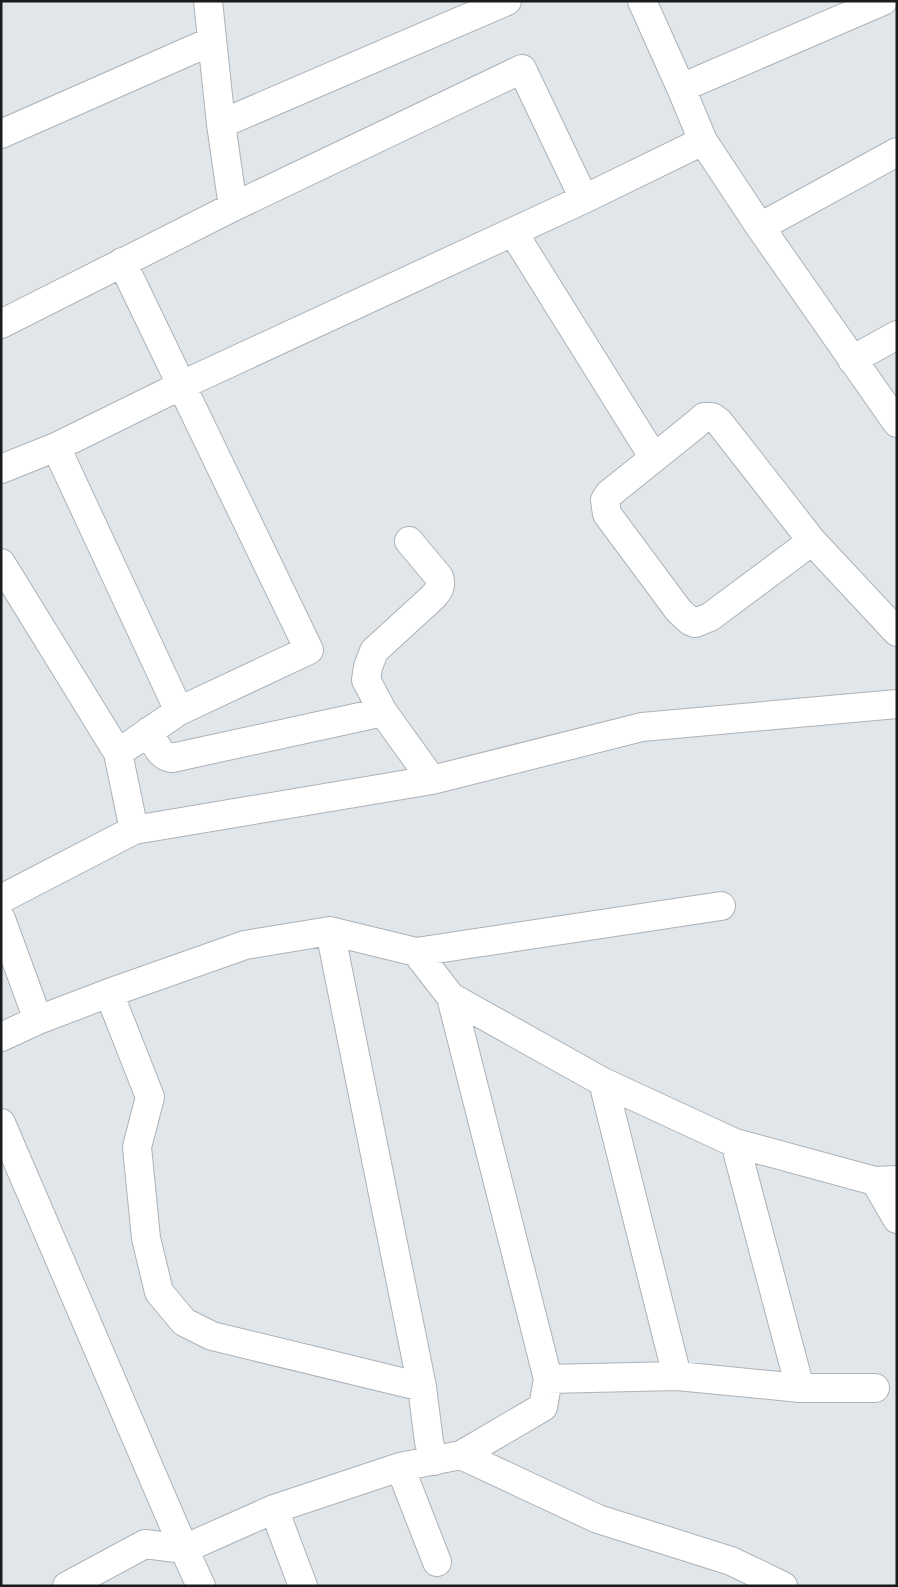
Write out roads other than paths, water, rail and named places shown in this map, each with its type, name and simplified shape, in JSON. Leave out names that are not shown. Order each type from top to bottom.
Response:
[{"type":"street","points":[[208,1],[232,207]]},
{"type":"street","points":[[221,124],[507,1]]},
{"type":"street","points":[[642,1],[703,141],[760,227],[897,423]]},
{"type":"street","points":[[681,88],[883,1]]},
{"type":"street","points":[[1,134],[212,41]]},
{"type":"street","points":[[1,324],[232,207],[522,69],[584,199]]},
{"type":"street","points":[[1,469],[56,447],[182,385],[584,199],[703,141]]},
{"type":"street","points":[[760,227],[897,152]]},
{"type":"street","points":[[513,232],[654,458]]},
{"type":"street","points":[[118,752],[179,711],[309,650],[122,262]]},
{"type":"street","points":[[852,360],[897,335]]},
{"type":"street","points":[[812,541],[710,617],[695,623],[679,611],[607,514],[605,500],[609,494],[704,418],[712,416],[719,422],[812,541],[897,632]]},
{"type":"street","points":[[56,447],[179,711]]},
{"type":"street","points":[[409,541],[439,577],[441,584],[433,597],[374,652],[368,667],[366,680],[383,712],[432,780]]},
{"type":"street","points":[[1,563],[118,752],[134,830]]},
{"type":"street","points":[[1,899],[134,830],[432,780],[642,727],[897,704]]},
{"type":"street","points":[[149,732],[160,752],[166,758],[172,758],[383,712]]},
{"type":"street","points":[[1,1037],[38,1020],[245,945],[330,931],[416,952],[721,906]]},
{"type":"street","points":[[1,919],[38,1020]]},
{"type":"street","points":[[330,931],[422,1387],[429,1442],[434,1461]]},
{"type":"street","points":[[416,952],[451,997],[603,1082],[735,1143],[886,1180],[897,1219]]},
{"type":"street","points":[[110,993],[150,1097],[137,1147],[146,1238],[159,1292],[184,1322],[212,1336],[422,1387]]},
{"type":"street","points":[[67,1586],[145,1544],[184,1549],[274,1510],[400,1467],[461,1455],[543,1407],[548,1378],[451,997]]},
{"type":"street","points":[[603,1082],[677,1376]]},
{"type":"street","points":[[1,1123],[201,1586]]},
{"type":"street","points":[[735,1143],[800,1388]]},
{"type":"street","points":[[548,1378],[677,1376],[800,1388],[875,1388]]},
{"type":"street","points":[[461,1455],[598,1519],[731,1561],[783,1586]]},
{"type":"street","points":[[400,1467],[437,1562]]},
{"type":"street","points":[[274,1510],[303,1586]]}]
